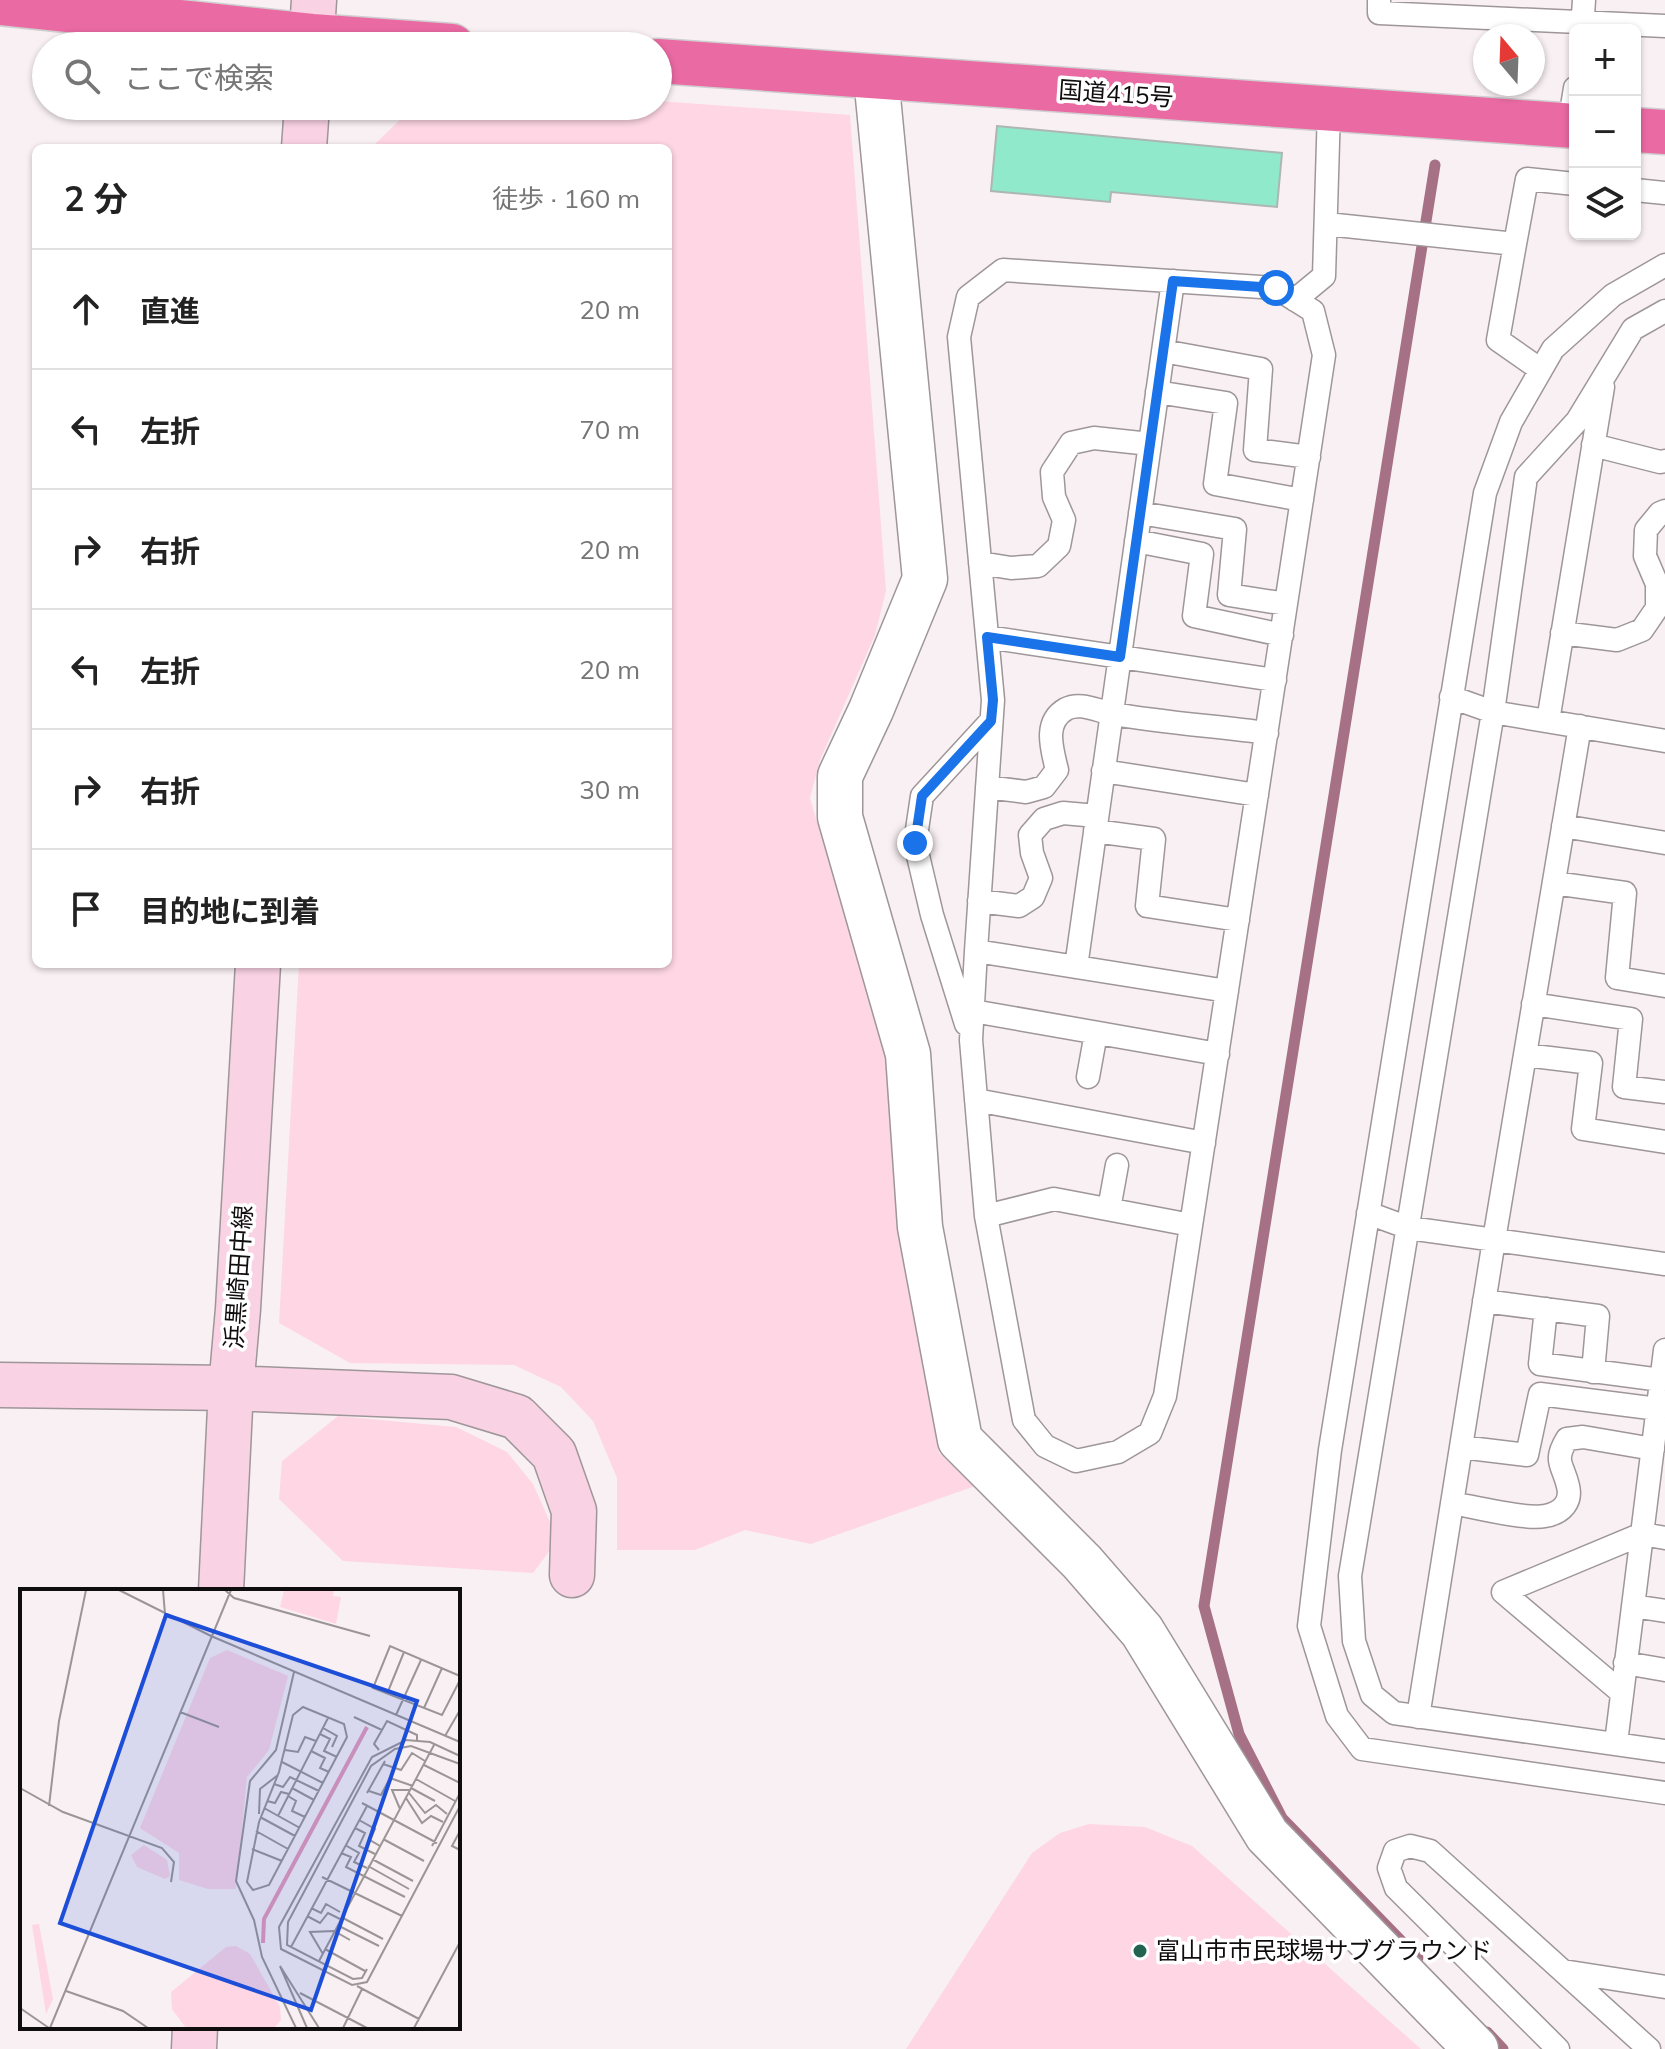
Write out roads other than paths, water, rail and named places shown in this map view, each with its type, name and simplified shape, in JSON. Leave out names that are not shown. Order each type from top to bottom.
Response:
[{"type":"highway","points":[[0,3],[349,32]]},
{"type":"highway","name":"国道415号","points":[[672,62],[1329,109],[1569,113]]},
{"type":"highway","points":[[1641,130],[1665,132]]},
{"type":"main road","points":[[304,144],[306,120]]},
{"type":"main road","name":"浜黒崎田中線","points":[[221,1589],[258,968]]},
{"type":"main road","points":[[0,1385],[231,1388],[451,1397],[517,1417],[554,1454],[574,1511],[572,1575]]},
{"type":"main road","points":[[194,2049],[195,2029]]},
{"type":"street","points":[[876,77],[925,579],[840,776],[840,817],[908,1054],[920,1227],[960,1440],[1082,1562],[1142,1631],[1267,1835],[1476,2049]]},
{"type":"lane","points":[[1379,0],[1379,13],[1472,9],[1665,26]]},
{"type":"lane","points":[[1295,300],[1324,276],[1329,109]]},
{"type":"lane","points":[[1541,370],[1498,340],[1527,179],[1569,183]]},
{"type":"lane","points":[[1641,191],[1665,193]]},
{"type":"lane","points":[[1327,224],[1515,244]]},
{"type":"lane","points":[[1665,265],[1613,295],[1553,349],[1511,422],[1485,493],[1330,1450],[1309,1626],[1337,1716],[1362,1749],[1665,1793]]},
{"type":"lane","points":[[1003,270],[1173,281],[1276,288],[1313,311],[1324,355],[1165,1396],[1150,1433],[1118,1452],[1076,1461],[1045,1446],[1024,1420],[986,1216],[971,1040],[993,700],[959,337],[968,297],[1003,270]]},
{"type":"lane","points":[[1076,967],[1173,281]]},
{"type":"lane","points":[[1665,311],[1633,329],[1577,421],[1526,477],[1493,712],[1350,1576],[1354,1641],[1372,1695],[1394,1713],[1665,1751]]},
{"type":"lane","points":[[1163,351],[1261,369],[1255,450],[1309,457]]},
{"type":"lane","points":[[1548,721],[1605,375]]},
{"type":"lane","points":[[1157,392],[1226,403],[1215,484],[1302,500]]},
{"type":"lane","points":[[980,563],[1011,568],[1038,566],[1059,546],[1064,520],[1054,497],[1052,472],[1071,443],[1094,438],[1150,444]]},
{"type":"lane","points":[[1593,445],[1665,461]]},
{"type":"lane","points":[[1562,633],[1617,640],[1642,630],[1657,608],[1657,584],[1645,556],[1646,530],[1665,511]]},
{"type":"lane","points":[[1140,513],[1235,529],[1229,595],[1286,604]]},
{"type":"lane","points":[[1136,541],[1202,554],[1194,616],[1282,635]]},
{"type":"lane","points":[[987,637],[1275,680]]},
{"type":"lane","points":[[1451,697],[1493,712],[1665,741]]},
{"type":"lane","points":[[987,787],[1026,792],[1044,787],[1057,770],[1050,735],[1054,720],[1068,708],[1083,706],[1112,714],[1267,733]]},
{"type":"lane","points":[[971,1040],[932,915],[915,843],[922,796],[991,721]]},
{"type":"lane","points":[[1418,1717],[1580,726]]},
{"type":"lane","points":[[1103,771],[1257,795]]},
{"type":"lane","points":[[979,901],[1019,906],[1033,897],[1041,878],[1032,853],[1030,835],[1044,819],[1063,813],[1154,839],[1147,906],[1238,920]]},
{"type":"lane","points":[[1563,826],[1665,843]]},
{"type":"lane","points":[[1554,883],[1625,893],[1617,978],[1665,986]]},
{"type":"lane","points":[[976,951],[1227,991]]},
{"type":"lane","points":[[1533,1004],[1631,1019],[1624,1087],[1665,1092]]},
{"type":"lane","points":[[973,1011],[1218,1054]]},
{"type":"lane","points":[[1088,1077],[1096,1033]]},
{"type":"lane","points":[[1525,1055],[1591,1063],[1583,1129],[1665,1142]]},
{"type":"lane","points":[[976,1100],[1204,1143]]},
{"type":"lane","points":[[1109,1209],[1117,1165]]},
{"type":"lane","points":[[986,1216],[1054,1199],[1191,1225]]},
{"type":"lane","points":[[1368,1213],[1409,1228],[1665,1264]]},
{"type":"lane","points":[[1484,1301],[1598,1316],[1593,1372]]},
{"type":"lane","points":[[1546,1309],[1540,1364],[1661,1380]]},
{"type":"lane","points":[[1616,1743],[1642,1534],[1656,1492],[1658,1409],[1665,1350]]},
{"type":"lane","points":[[1461,1447],[1527,1455],[1540,1394],[1658,1409]]},
{"type":"lane","points":[[1452,1503],[1528,1516],[1546,1516],[1563,1509],[1570,1496],[1559,1452],[1567,1439],[1657,1440]]},
{"type":"lane","points":[[1621,1692],[1503,1592],[1642,1534],[1665,1538]]},
{"type":"lane","points":[[1633,1606],[1665,1611]]},
{"type":"lane","points":[[1625,1663],[1665,1670]]},
{"type":"lane","points":[[1558,2049],[1396,1888],[1389,1868],[1395,1851],[1410,1846],[1430,1851],[1649,2049]]},
{"type":"lane","points":[[1563,1971],[1665,1987]]},
{"type":"waterway","points":[[1418,1958],[1282,1818],[1239,1734],[1204,1606],[1435,165]]},
{"type":"waterway","points":[[1487,2032],[1503,2049]]},
{"type":"place","name":"富山市市民球場サブグラウンド","points":[[1140,1951]]}]
